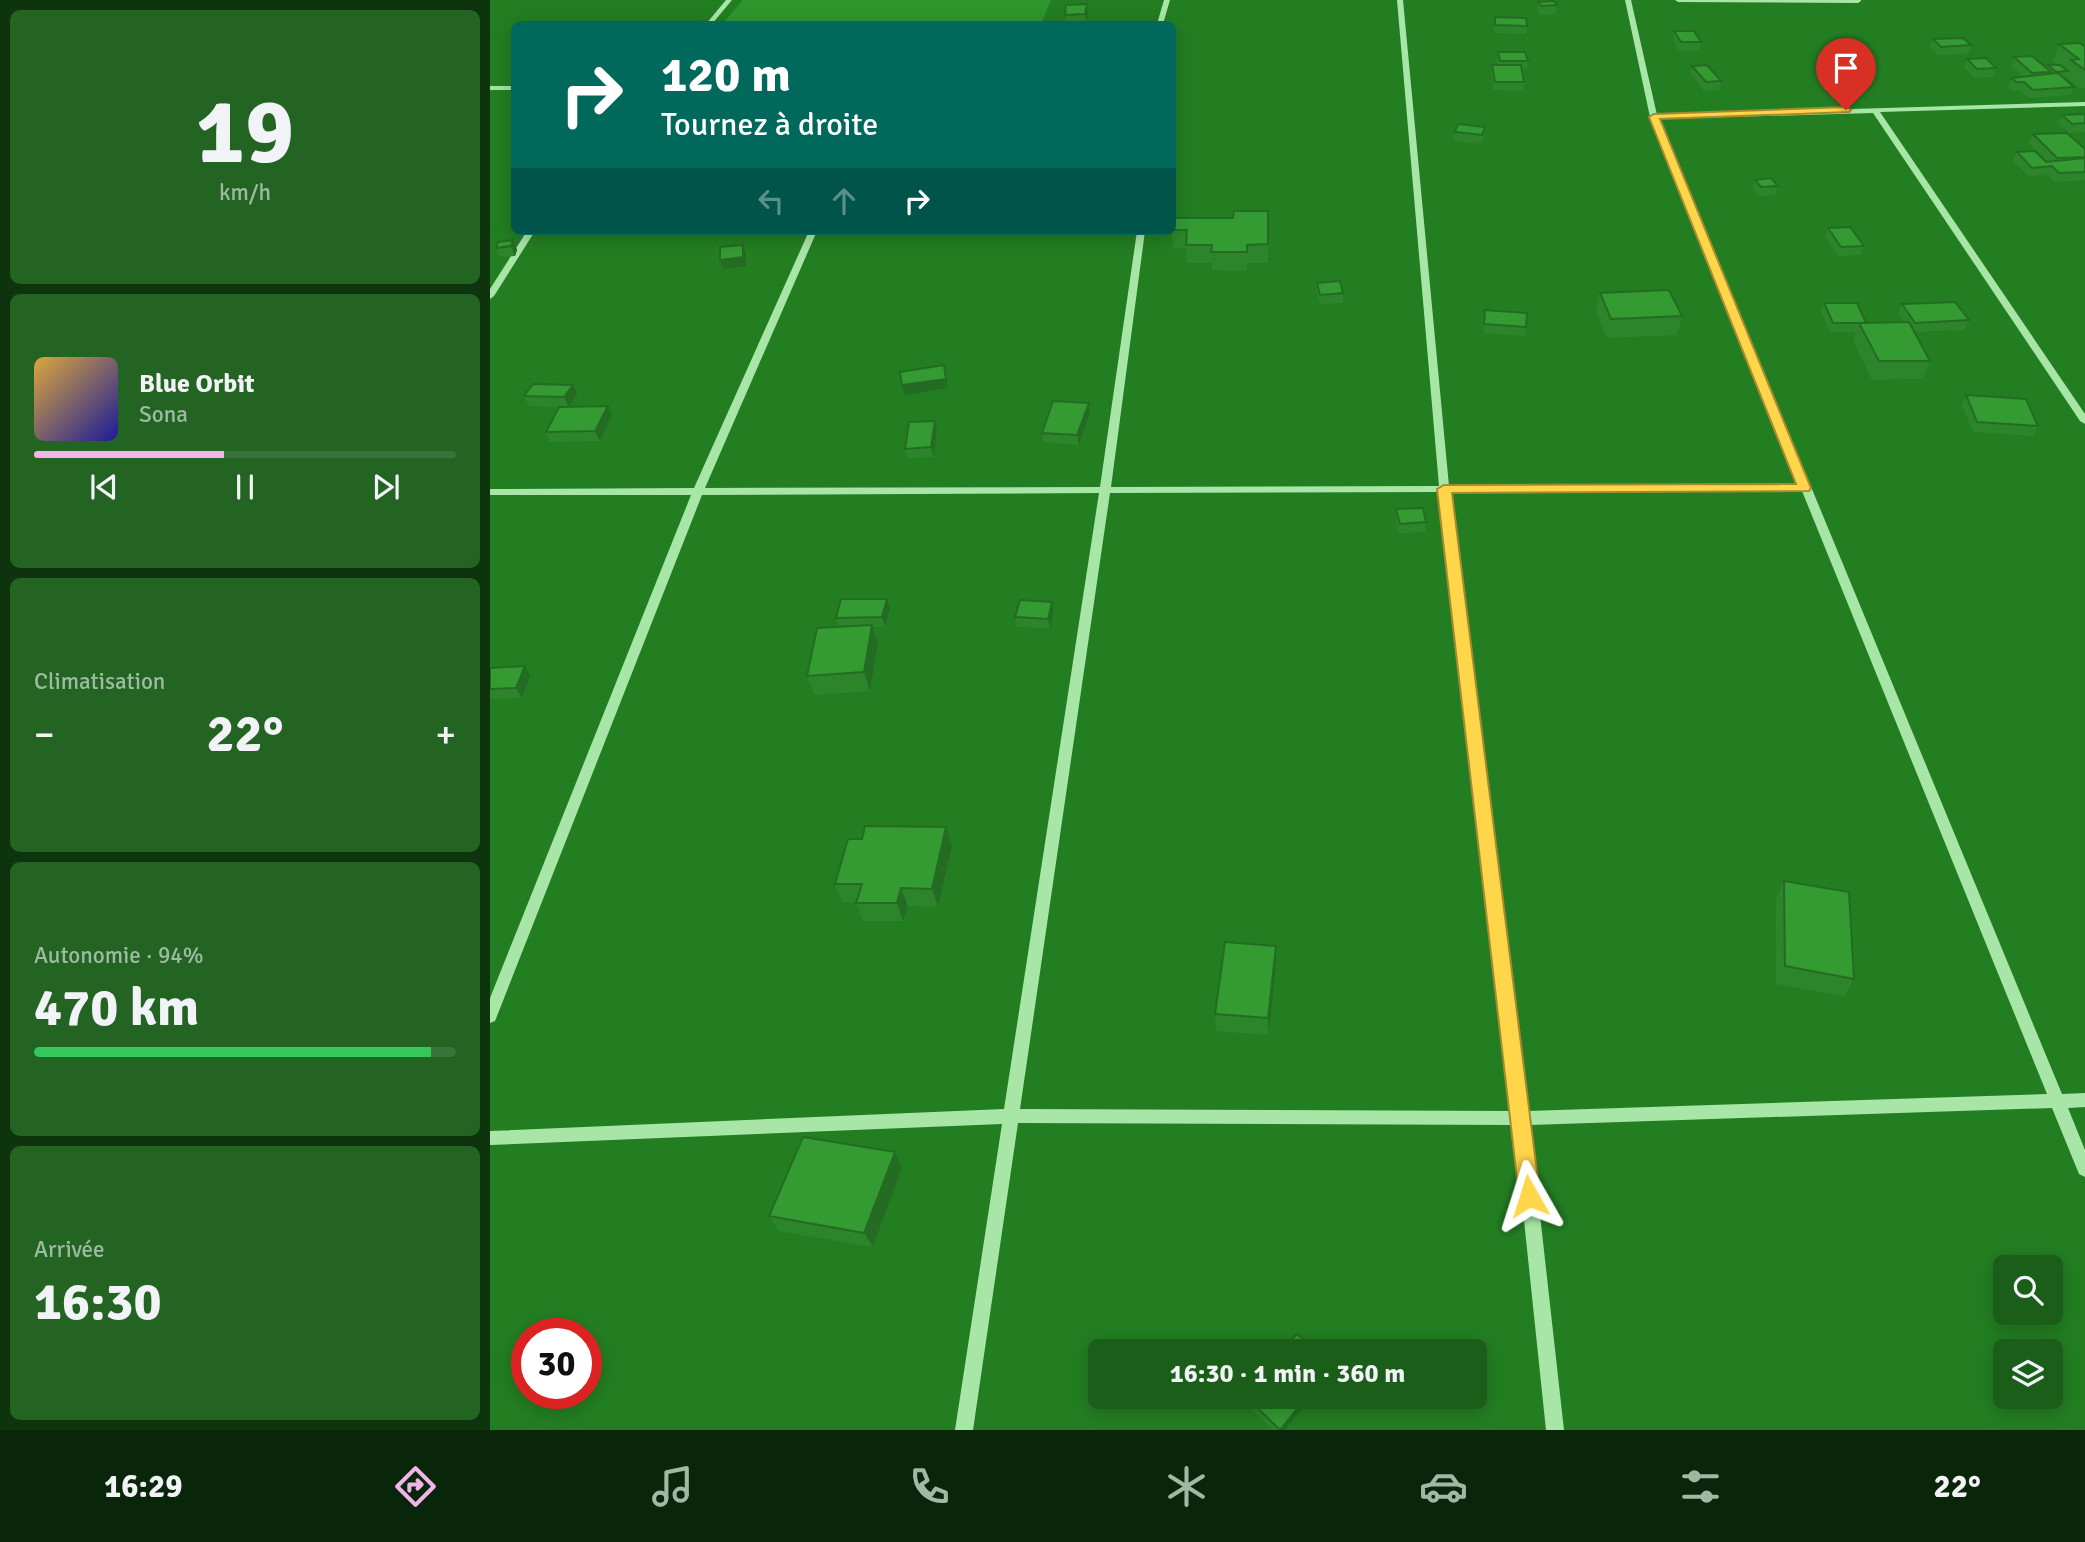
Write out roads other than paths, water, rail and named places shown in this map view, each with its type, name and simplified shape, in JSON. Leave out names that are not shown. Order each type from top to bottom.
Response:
[{"type":"street","points":[[712,21],[729,0]]},
{"type":"street","points":[[1161,21],[1167,0]]},
{"type":"street","points":[[1400,0],[1444,489],[1521,1118],[1555,1430]]},
{"type":"street","points":[[1629,0],[1654,117],[2085,1169]]},
{"type":"street","points":[[1678,0],[1858,0]]},
{"type":"street","points":[[1654,117],[2085,104]]},
{"type":"street","points":[[1874,109],[2085,421]]},
{"type":"street","points":[[490,296],[528,235]]},
{"type":"street","points":[[490,1016],[698,491],[811,235]]},
{"type":"street","points":[[964,1430],[1141,235]]},
{"type":"street","points":[[490,492],[1804,488]]},
{"type":"street","points":[[490,1138],[1011,1116],[1521,1118],[2085,1100]]},
{"type":"waterway","points":[[490,88],[511,88]]}]
